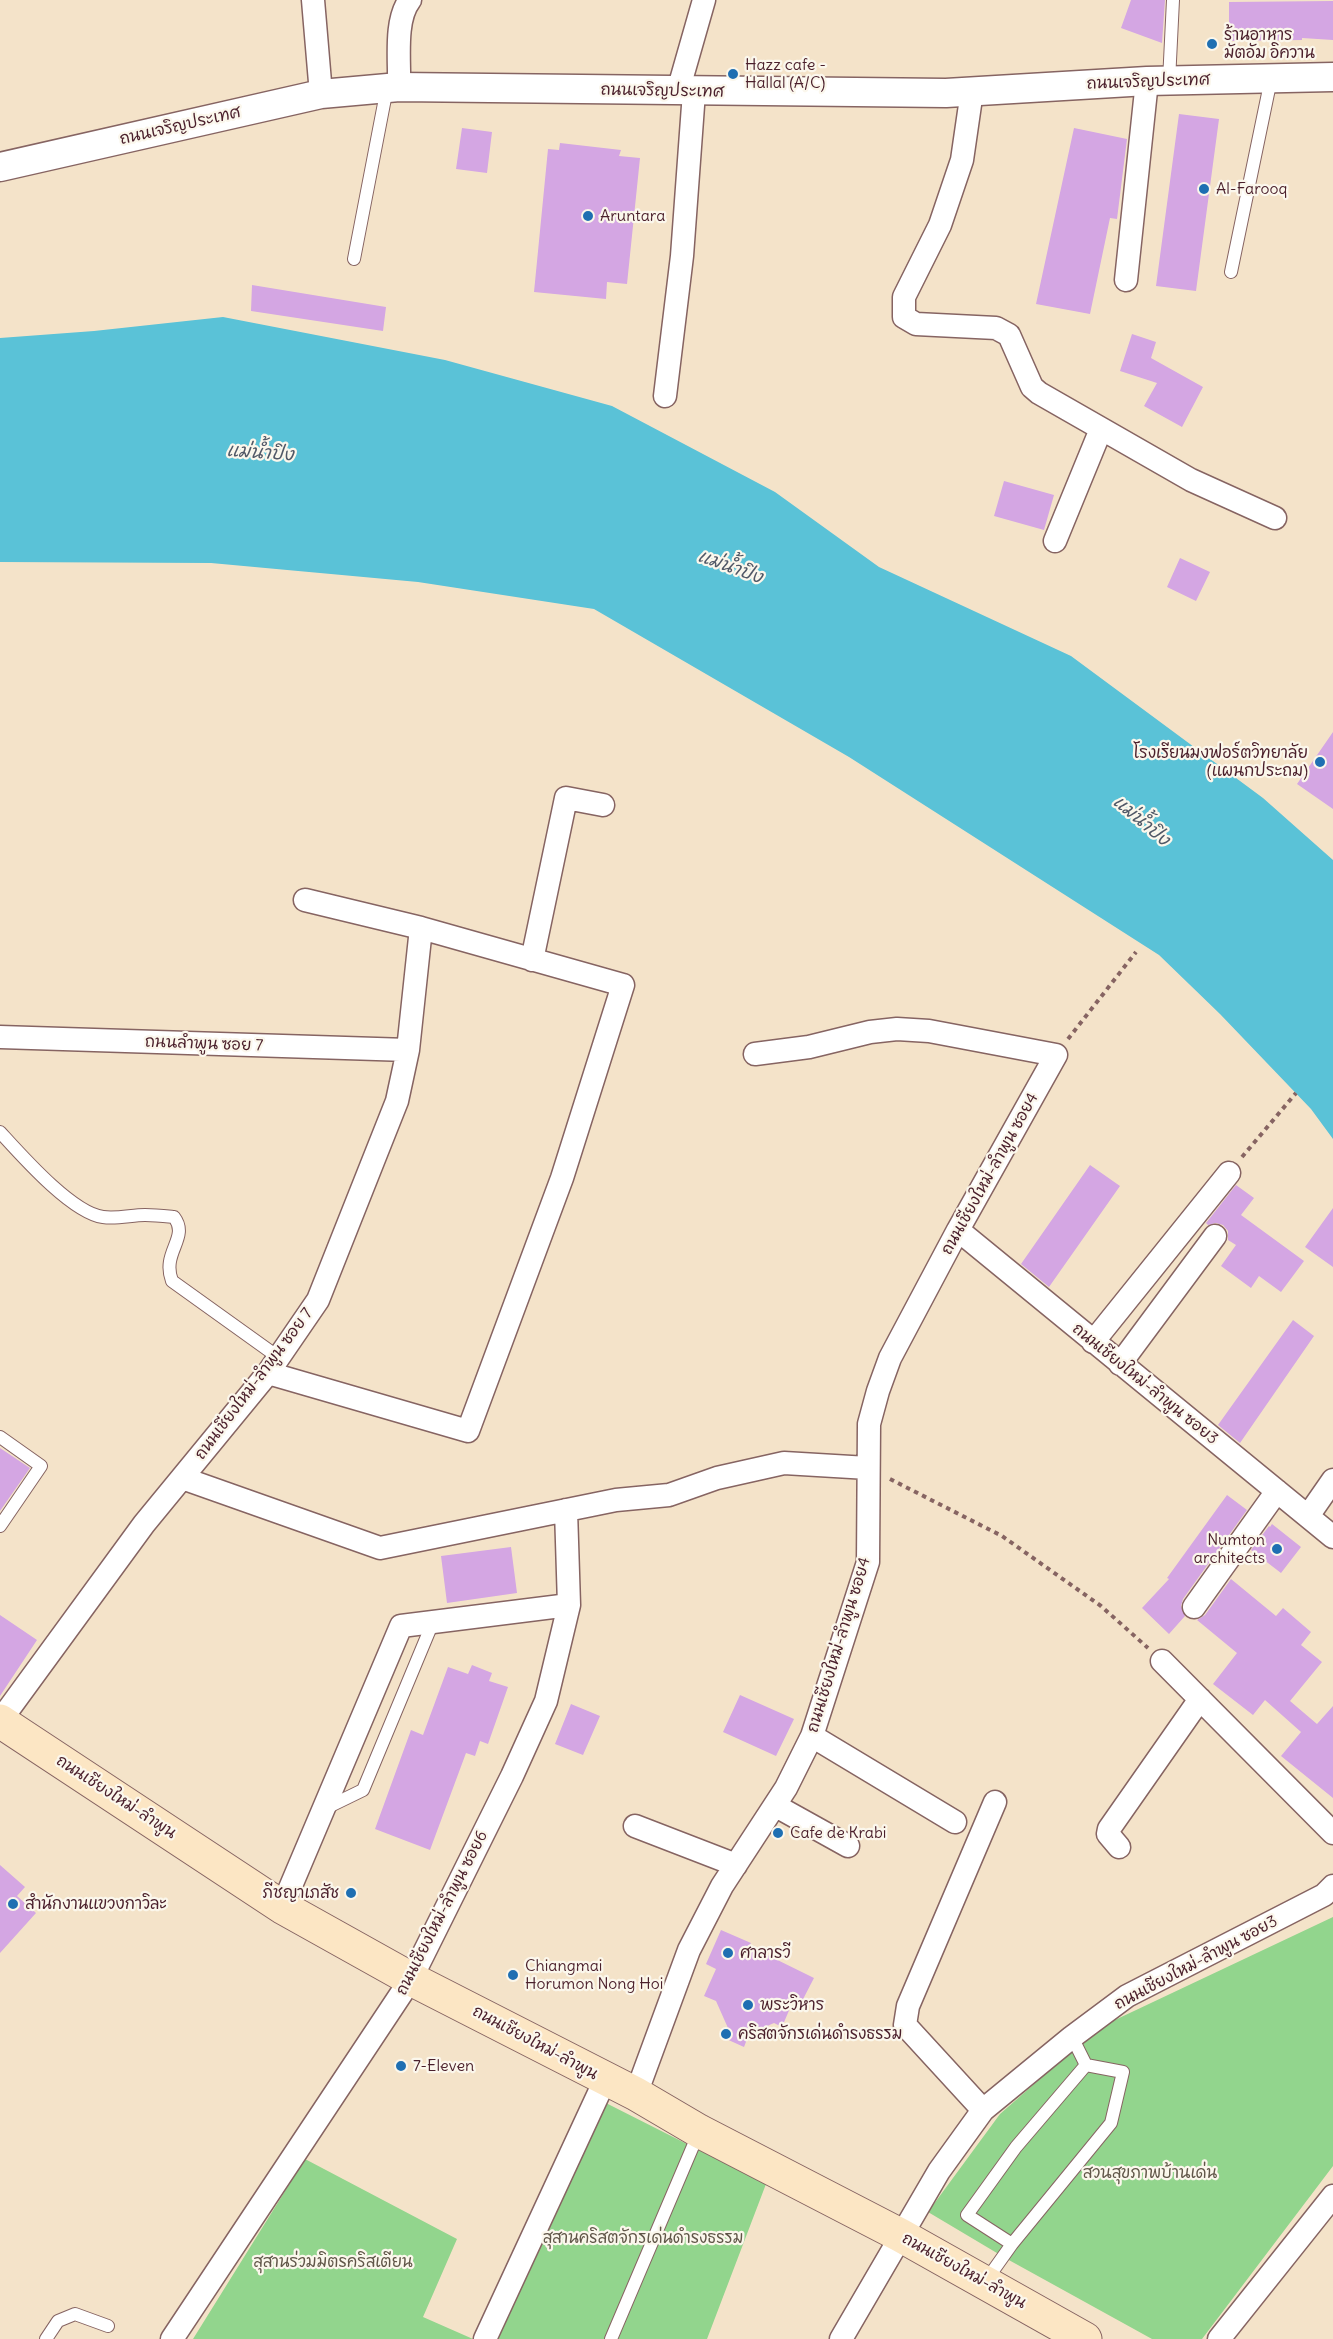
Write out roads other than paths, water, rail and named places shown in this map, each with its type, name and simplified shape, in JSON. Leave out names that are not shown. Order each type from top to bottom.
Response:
[{"type":"main road","name":"ถนนเชียงใหม่-ลำพูน","points":[[0,1721],[282,1907],[411,1978],[636,2094],[699,2131],[900,2235],[1084,2339]]},
{"type":"street","points":[[313,0],[321,94]]},
{"type":"street","points":[[393,87],[400,20],[403,8],[410,0]]},
{"type":"street","points":[[665,396],[682,255],[686,91],[704,0]]},
{"type":"street","name":"ถนนเจริญประเทศ","points":[[0,167],[321,94],[393,87],[946,93],[1158,81],[1333,77]]},
{"type":"street","points":[[1126,280],[1158,81]]},
{"type":"street","points":[[972,91],[962,160],[940,225],[904,297],[904,317],[916,324],[1003,330],[1009,335],[1032,387],[1191,480],[1275,518]]},
{"type":"street","points":[[1055,541],[1101,429]]},
{"type":"street","points":[[532,960],[566,798],[603,805]]},
{"type":"street","points":[[273,1365],[468,1431],[562,1178],[622,984],[421,928],[305,900]]},
{"type":"street","name":"ถนนเชียงใหม่-ลำพูน ซอย 7","points":[[0,1721],[144,1524],[273,1365],[318,1300],[397,1101],[408,1050],[421,928]]},
{"type":"street","name":"ถนนเชียงใหม่-ลำพูน ซอย4","points":[[636,2094],[688,1950],[722,1886],[776,1806],[812,1736],[868,1562],[869,1424],[890,1358],[958,1230],[1056,1055],[929,1031],[897,1029],[870,1032],[809,1047],[756,1054]]},
{"type":"street","name":"ถนนลำพูน ซอย 7","points":[[0,1037],[408,1050]]},
{"type":"street","points":[[1093,1342],[1229,1173]]},
{"type":"street","name":"ถนนเชียงใหม่-ลำพูน ซอย3","points":[[958,1230],[1333,1537]]},
{"type":"street","points":[[1120,1364],[1215,1236]]},
{"type":"street","points":[[182,1478],[380,1548],[616,1500],[669,1495],[717,1478],[784,1463],[868,1468]]},
{"type":"street","points":[[1308,1516],[1333,1480]]},
{"type":"street","points":[[1194,1607],[1277,1491]]},
{"type":"street","name":"ถนนเชียงใหม่-ลำพูน ซอย6","points":[[172,2339],[411,1978],[512,1776],[546,1701],[569,1605],[566,1510]]},
{"type":"street","points":[[282,1907],[401,1626],[569,1605]]},
{"type":"street","points":[[1162,1661],[1333,1833]]},
{"type":"street","points":[[1119,1847],[1108,1834],[1109,1828],[1200,1699]]},
{"type":"street","points":[[812,1736],[955,1822]]},
{"type":"street","points":[[983,2110],[905,2025],[908,2006],[995,1802]]},
{"type":"street","points":[[776,1806],[848,1846]]},
{"type":"street","points":[[635,1826],[736,1865]]},
{"type":"street","name":"ถนนเชียงใหม่-ลำพูน ซอย3","points":[[841,2339],[939,2171],[983,2110],[1072,2037],[1127,1996],[1324,1895],[1333,1886]]},
{"type":"street","points":[[485,2339],[605,2080]]},
{"type":"street","points":[[1219,2339],[1333,2196]]},
{"type":"lane","points":[[1158,81],[1173,0]]},
{"type":"lane","points":[[1231,272],[1271,78]]},
{"type":"lane","points":[[354,259],[393,87]]},
{"type":"lane","points":[[0,1132],[29,1163],[76,1205],[91,1214],[105,1217],[145,1215],[174,1217],[179,1224],[180,1231],[169,1260],[168,1271],[172,1281],[273,1365]]},
{"type":"lane","points":[[0,1437],[41,1466],[0,1526]]},
{"type":"lane","points":[[323,1810],[363,1790],[433,1622]]},
{"type":"lane","points":[[1072,2037],[1086,2065]]},
{"type":"lane","points":[[1012,2244],[967,2216],[1016,2147],[1086,2065]]},
{"type":"lane","points":[[985,2282],[1012,2244],[1111,2123],[1123,2072],[1086,2065]]},
{"type":"lane","points":[[611,2339],[699,2131]]},
{"type":"lane","points":[[46,2339],[58,2321],[75,2314],[108,2326]]},
{"type":"water","name":"แม่น้ำปิง","points":[[223,317],[445,360],[612,406],[775,492],[879,567],[1071,656],[1263,798],[1333,860],[1333,1139],[1311,1109],[1220,1014],[1159,955],[849,757],[594,609],[418,582],[211,563],[0,562],[0,338],[94,331]]},
{"type":"place","name":"ร้านอาหาร มัตอัม อิควาน","points":[[1212,44]]},
{"type":"place","name":"Hazz cafe - Hallal (A/C)","points":[[733,74]]},
{"type":"place","name":"Al-Farooq","points":[[1204,189]]},
{"type":"place","name":"Aruntara","points":[[588,216]]},
{"type":"place","name":"โรงเรียนมงฟอร์ตวิทยาลัย (แผนกประถม)","points":[[1320,762]]},
{"type":"place","name":"Numton architects","points":[[1277,1549]]},
{"type":"place","name":"Cafe de Krabi","points":[[778,1833]]},
{"type":"place","name":"ภีชญาเภสัช","points":[[351,1893]]},
{"type":"place","name":"สำนักงานแขวงกาวิละ","points":[[13,1904]]},
{"type":"place","name":"ศาลารวี","points":[[728,1953]]},
{"type":"place","name":"Chiangmai Horumon Nong Hoi","points":[[513,1975]]},
{"type":"place","name":"พระวิหาร","points":[[748,2005]]},
{"type":"place","name":"คริสตจักรเด่นดำรงธรรม","points":[[726,2034]]},
{"type":"place","name":"7-Eleven","points":[[401,2066]]},
{"type":"park label","name":"สวนสุขภาพบ้านเด่น","points":[[1150,2173]]},
{"type":"park label","name":"สุสานคริสตจักรเด่นดำรงธรรม","points":[[643,2238]]},
{"type":"park label","name":"สุสานร่วมมิตรคริสเตียน","points":[[333,2262]]}]
